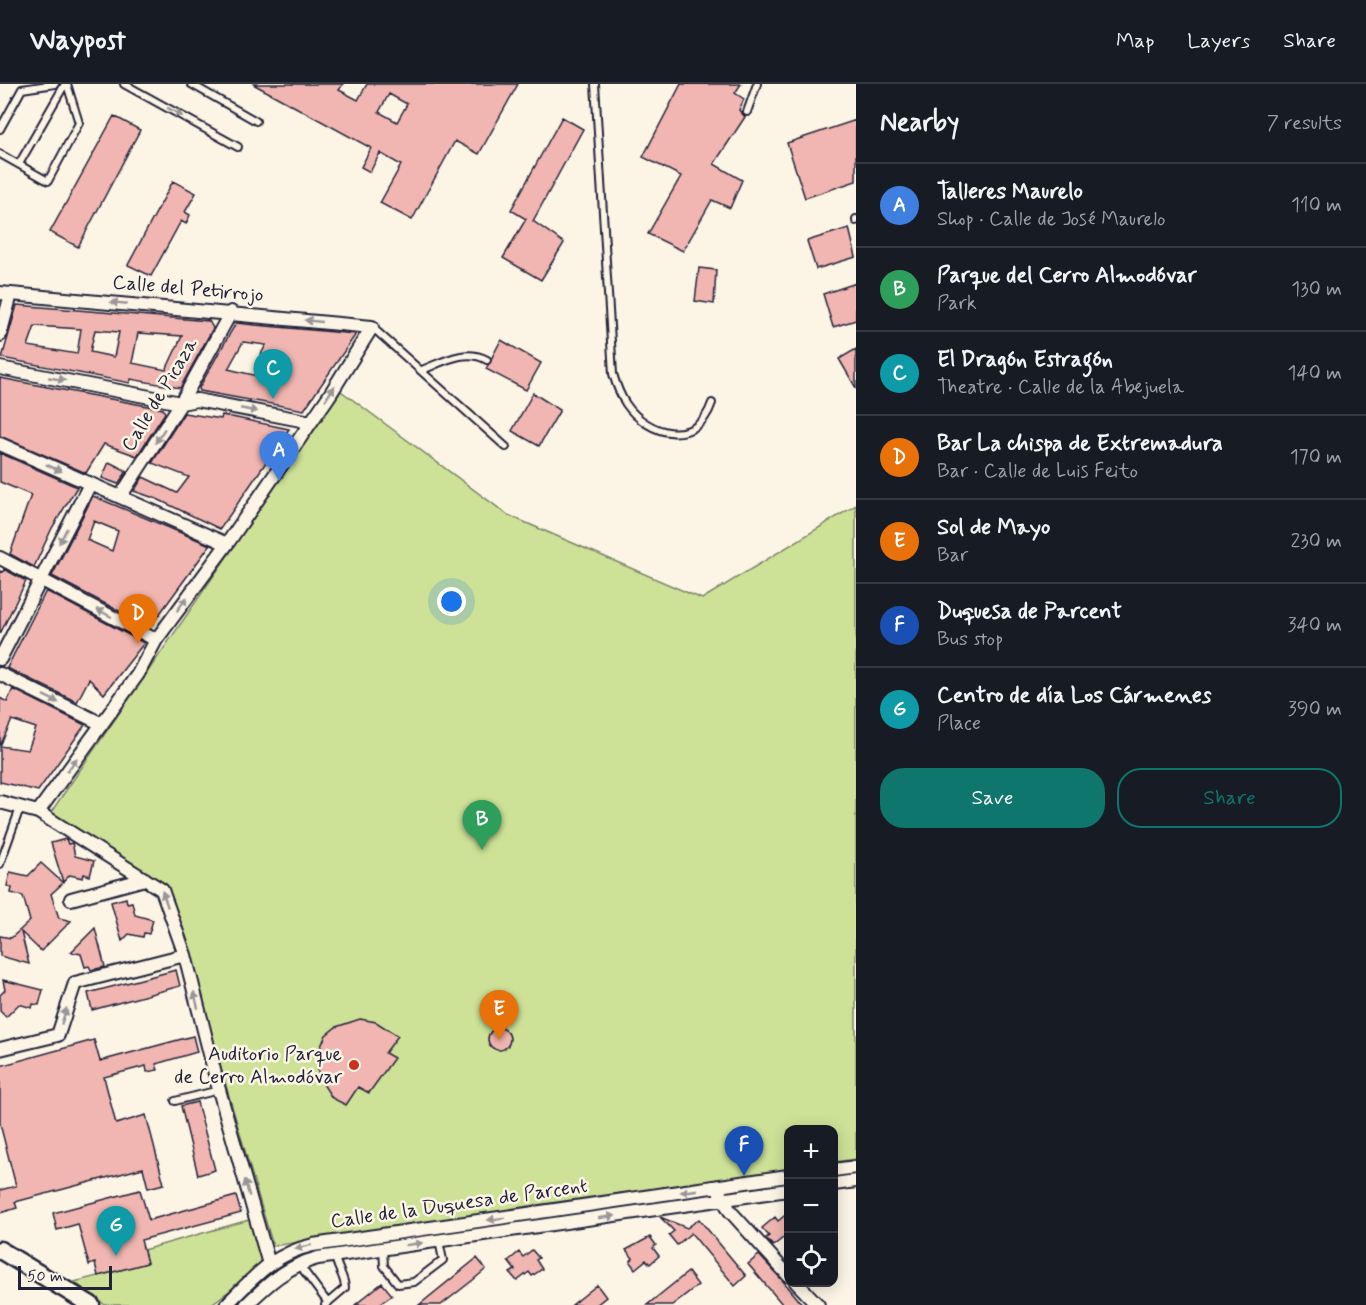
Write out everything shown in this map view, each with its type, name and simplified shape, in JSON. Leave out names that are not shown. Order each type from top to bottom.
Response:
[{"type":"main road","points":[[0,1250],[91,1305]]},
{"type":"main road","points":[[50,1279],[69,1305]]},
{"type":"street","name":"Calle del Petirrojo","points":[[5,293],[231,312],[372,327]]},
{"type":"street","points":[[0,335],[5,293]]},
{"type":"street","name":"Calle de Picaza","points":[[120,496],[181,404],[231,312]]},
{"type":"street","points":[[38,812],[138,674],[156,640],[227,544],[311,422],[372,327]]},
{"type":"street","points":[[0,368],[181,404],[197,400],[311,422]]},
{"type":"street","points":[[0,444],[227,544]]},
{"type":"street","points":[[0,659],[90,484]]},
{"type":"street","points":[[0,558],[156,640]]},
{"type":"street","points":[[0,674],[102,724]]},
{"type":"street","points":[[0,802],[38,812],[162,890],[185,955],[219,1090],[269,1264]]},
{"type":"street","points":[[71,899],[145,879]]},
{"type":"street","points":[[0,1049],[58,1035],[75,983],[185,955]]},
{"type":"street","points":[[838,1169],[856,1167]]},
{"type":"street","name":"Calle de la Duquesa de Parcent","points":[[226,1305],[269,1264],[294,1250],[313,1245],[784,1177]]},
{"type":"street","points":[[838,1183],[856,1181]]},
{"type":"street","points":[[718,1187],[723,1200],[784,1269]]},
{"type":"street","name":"Calle de la Duquesa de Parcent","points":[[246,1305],[274,1277],[301,1262],[335,1255],[784,1191]]},
{"type":"street","points":[[801,1287],[818,1305]]},
{"type":"lane","points":[[0,129],[22,89],[55,84]]},
{"type":"lane","points":[[0,154],[48,181],[80,123],[66,84]]},
{"type":"lane","points":[[19,164],[66,84]]},
{"type":"lane","points":[[124,84],[238,147]]},
{"type":"lane","points":[[192,84],[256,121]]},
{"type":"lane","points":[[595,84],[613,374],[617,387],[626,405],[639,417],[654,427],[671,432],[698,427],[707,418],[712,403]]},
{"type":"lane","points":[[747,112],[757,84]]},
{"type":"lane","points":[[372,327],[506,447]]},
{"type":"lane","points":[[422,370],[466,354],[476,354],[487,360]]},
{"type":"lane","points":[[0,864],[20,808]]},
{"type":"lane","points":[[175,1101],[219,1090]]},
{"type":"lane","points":[[382,1249],[384,1266],[398,1284],[414,1282],[443,1260],[439,1240]]},
{"type":"lane","points":[[301,1262],[304,1271],[327,1304],[345,1288],[345,1280],[336,1265],[335,1255]]},
{"type":"green space","points":[[341,391],[508,515],[702,599],[856,505],[856,1159],[838,1161],[838,1125],[784,1125],[784,1170],[273,1246],[167,885],[49,815]]},
{"type":"green space","points":[[256,1218],[269,1262],[210,1305],[105,1305],[74,1282],[147,1263],[143,1250]]},
{"type":"building","points":[[253,84],[343,84],[339,90],[358,100],[367,84],[518,84],[479,154],[455,141],[412,220],[380,203],[401,165],[380,153],[370,172],[361,167],[371,148]],"holes":[[[389,94],[407,104],[397,122],[379,112]]]},
{"type":"building","points":[[681,84],[741,84],[735,93],[744,99],[739,110],[745,117],[714,164],[742,180],[730,208],[712,200],[683,251],[648,234],[681,176],[643,157]]},
{"type":"building","points":[[114,116],[140,130],[78,247],[50,232]]},
{"type":"building","points":[[562,117],[583,129],[533,221],[564,243],[541,280],[503,258],[526,219],[511,210]]},
{"type":"building","points":[[856,120],[856,181],[805,198],[787,143]]},
{"type":"building","points":[[173,181],[196,193],[185,212],[190,215],[186,224],[181,221],[151,276],[128,265]]},
{"type":"building","points":[[849,228],[856,257],[816,269],[807,241]]},
{"type":"building","points":[[699,268],[716,270],[714,304],[695,301]]},
{"type":"building","points":[[856,283],[856,320],[833,327],[823,294]]},
{"type":"building","points":[[17,305],[209,321],[213,328],[180,388],[131,379],[130,383],[2,358]],"holes":[[[35,326],[81,329],[77,354],[28,346]],[[95,330],[119,332],[114,357],[90,352]],[[138,333],[182,336],[166,370],[132,363]]]},
{"type":"building","points":[[236,323],[356,334],[304,410],[200,391],[199,388]],"holes":[[[243,342],[266,345],[261,354],[274,358],[270,379],[228,369]]]},
{"type":"building","points":[[501,340],[541,363],[526,390],[486,369]]},
{"type":"building","points":[[856,349],[856,388],[839,359]]},
{"type":"building","points":[[0,378],[163,409],[165,413],[137,456],[104,444],[86,473],[0,436]]},
{"type":"building","points":[[533,393],[560,410],[539,446],[512,431]]},
{"type":"building","points":[[184,413],[221,419],[222,415],[289,429],[220,529],[157,499],[134,491],[143,477],[177,493],[189,477],[152,463]]},
{"type":"building","points":[[0,453],[77,487],[52,528],[34,567],[10,554],[31,495],[0,482]]},
{"type":"building","points":[[109,462],[127,471],[118,484],[102,478]]},
{"type":"building","points":[[93,496],[210,545],[150,627],[52,576]],"holes":[[[94,521],[118,531],[112,551],[87,540]]]},
{"type":"building","points":[[4,569],[26,581],[0,634],[0,571],[3,572]]},
{"type":"building","points":[[46,591],[144,643],[104,694],[89,679],[77,702],[7,668]]},
{"type":"building","points":[[13,689],[85,725],[38,791],[0,782],[0,698],[7,702]],"holes":[[[12,720],[36,728],[28,750],[0,746]]]},
{"type":"building","points":[[66,839],[68,844],[72,843],[75,856],[94,861],[90,876],[84,874],[83,878],[70,875],[63,882],[51,843]]},
{"type":"building","points":[[41,863],[63,883],[51,894],[59,918],[71,921],[41,951],[21,932],[29,964],[0,956],[0,936],[11,938],[30,921],[23,896],[11,893],[12,888],[7,886],[10,872],[28,876]]},
{"type":"building","points":[[126,898],[127,903],[132,902],[135,915],[153,920],[149,934],[144,933],[143,937],[129,934],[122,941],[111,902]]},
{"type":"building","points":[[95,928],[105,967],[91,970],[89,966],[85,967],[81,954],[71,952]]},
{"type":"building","points":[[176,970],[180,986],[92,1010],[88,993]]},
{"type":"building","points":[[3,980],[43,990],[39,1005],[33,1004],[32,1008],[19,1004],[6,1017],[0,1011],[0,995],[5,990]]},
{"type":"building","name":"Auditorio Parque de Cerro Almodóvar","points":[[360,1019],[376,1022],[398,1036],[385,1053],[394,1058],[369,1093],[358,1087],[346,1105],[332,1098],[323,1084],[318,1071],[318,1053],[326,1035],[336,1027]]},
{"type":"building","points":[[499,1028],[507,1031],[510,1039],[507,1047],[499,1050],[491,1047],[488,1039],[491,1031]]},
{"type":"building","points":[[193,1036],[197,1052],[156,1064],[158,1070],[147,1072],[146,1066],[104,1077],[116,1124],[146,1115],[164,1184],[148,1188],[143,1168],[15,1202],[17,1208],[0,1213],[0,1190],[16,1186],[0,1124],[0,1066],[94,1040],[100,1061]]},
{"type":"building","points":[[197,1102],[215,1170],[198,1175],[181,1106]]},
{"type":"building","points":[[140,1190],[149,1220],[236,1196],[241,1213],[141,1240],[147,1263],[98,1276],[95,1263],[89,1265],[78,1224],[57,1230],[53,1213]]},
{"type":"building","points":[[784,1216],[784,1239],[773,1246],[766,1238],[769,1236],[762,1228],[775,1217],[778,1221]]},
{"type":"building","points":[[660,1217],[687,1228],[699,1219],[746,1276],[735,1286],[691,1233],[677,1245],[669,1235],[674,1231]]},
{"type":"building","points":[[650,1237],[656,1245],[653,1248],[659,1256],[650,1264],[646,1260],[635,1269],[630,1262],[633,1258],[626,1250]]},
{"type":"building","points":[[532,1250],[539,1258],[536,1260],[542,1269],[532,1276],[529,1272],[517,1281],[510,1273],[515,1270],[508,1261],[519,1252],[523,1257]]},
{"type":"building","points":[[759,1255],[784,1282],[784,1287],[788,1287],[803,1305],[783,1305],[748,1264]]},
{"type":"building","points":[[477,1258],[486,1269],[473,1280],[441,1305],[419,1305]]},
{"type":"building","points":[[688,1272],[698,1285],[672,1305],[647,1305]]},
{"type":"building","points":[[382,1283],[392,1295],[378,1305],[355,1305]]},
{"type":"building","points":[[597,1285],[606,1297],[596,1305],[572,1305]]},
{"type":"place","name":"El Dragón Estragón","points":[[273,399]]},
{"type":"place","name":"Talleres Maurelo","points":[[279,481]]},
{"type":"place","name":"Bar La chispa de Extremadura","points":[[138,644]]},
{"type":"place","name":"Parque del Cerro Almodóvar","points":[[482,850]]},
{"type":"place","name":"Sol de Mayo","points":[[499,1040]]},
{"type":"place","name":"Auditorio Parque de Cerro Almodóvar","points":[[354,1065]]},
{"type":"place","name":"Duquesa de Parcent","points":[[744,1176]]},
{"type":"place","name":"Centro de día Los Cármenes","points":[[116,1256]]}]
